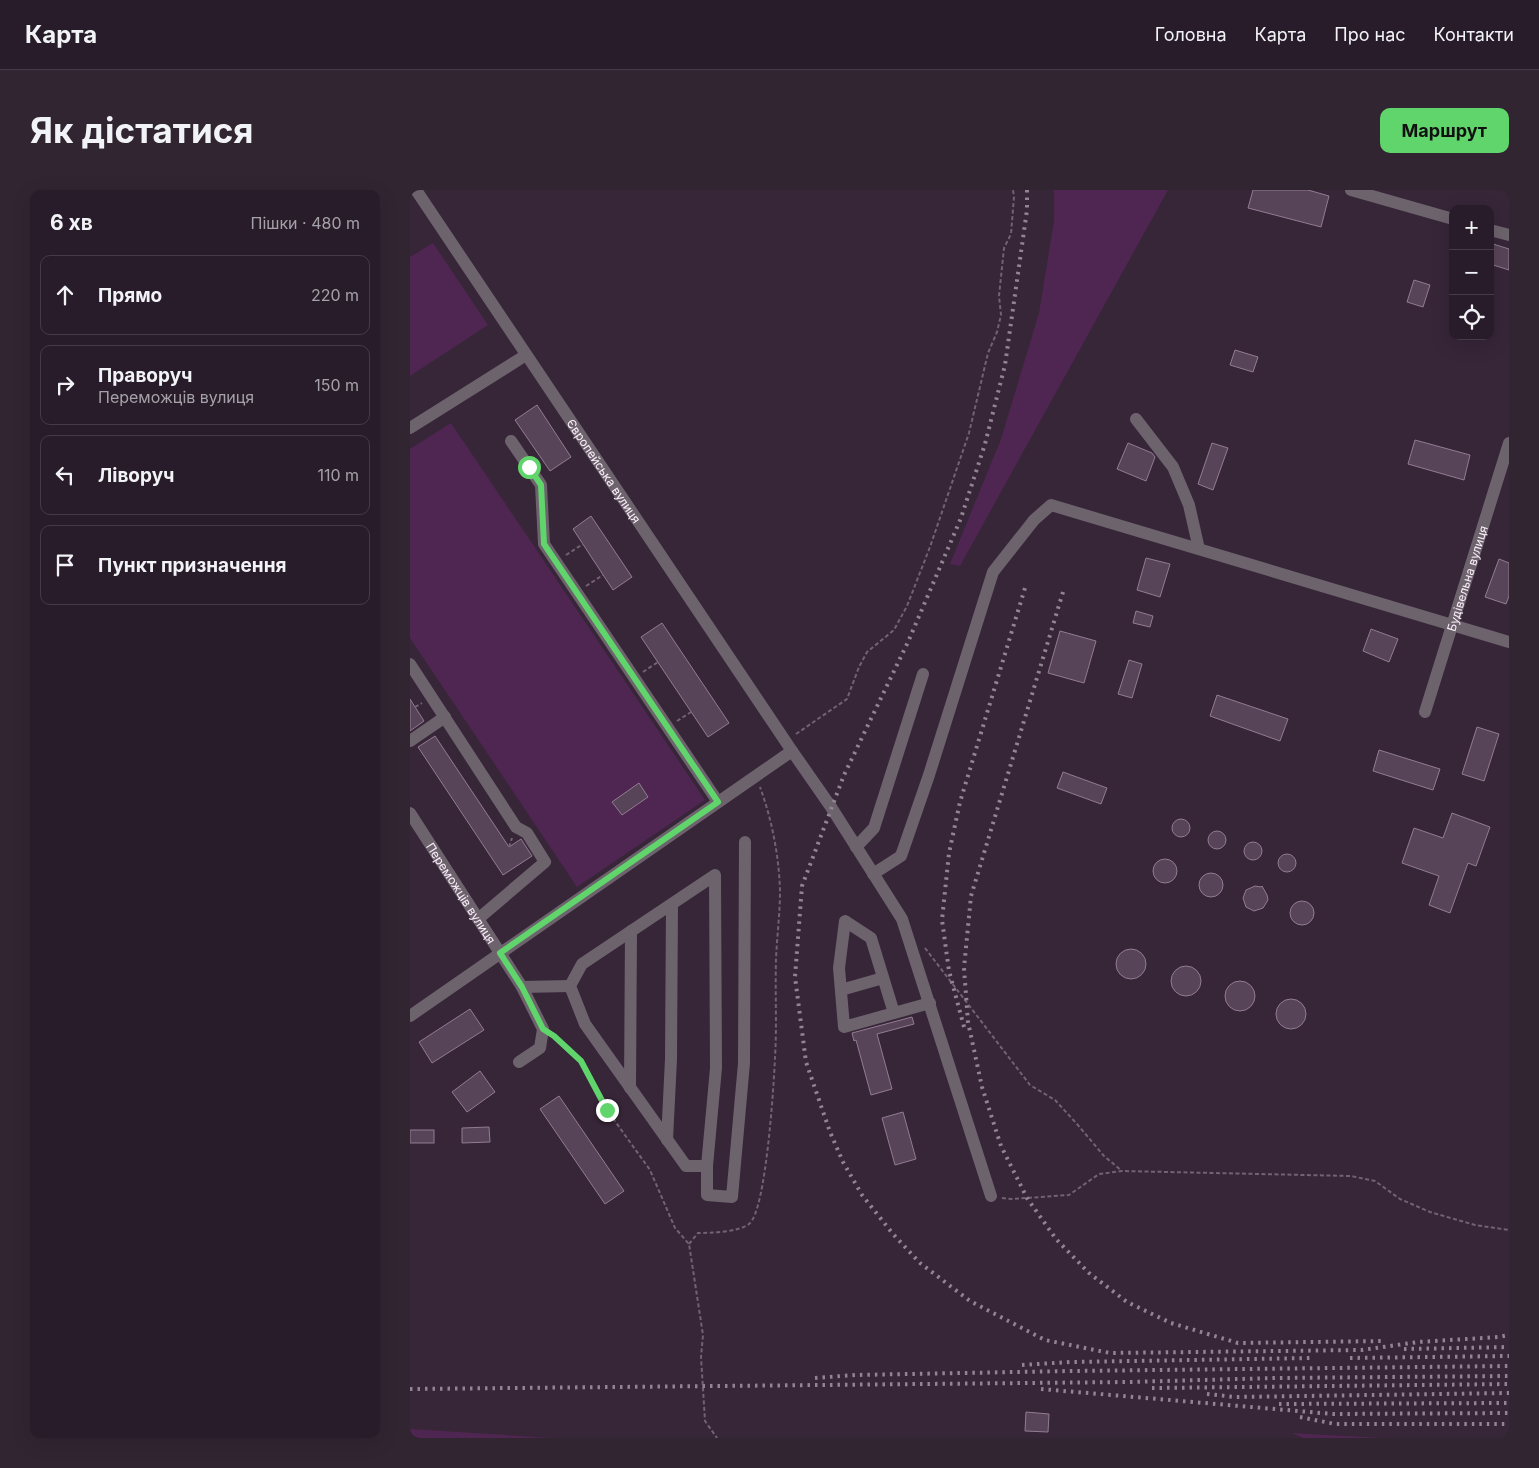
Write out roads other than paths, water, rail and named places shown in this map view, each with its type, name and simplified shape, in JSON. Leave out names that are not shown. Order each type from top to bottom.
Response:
[{"type":"street","name":"Європейська вулиця","points":[[416,190],[831,807],[902,919],[991,1196]]},
{"type":"street","points":[[1351,190],[1449,218]]},
{"type":"street","points":[[1494,231],[1509,235]]},
{"type":"street","points":[[410,428],[526,355]]},
{"type":"street","points":[[1136,419],[1173,467],[1189,505],[1199,549]]},
{"type":"street","points":[[512,441],[541,485],[544,544],[718,802]]},
{"type":"street","name":"Будівельна вулиця","points":[[1425,712],[1509,443]]},
{"type":"street","points":[[873,874],[901,856],[929,775],[993,572],[1034,520],[1051,505],[1509,642]]},
{"type":"street","points":[[410,664],[516,826],[527,833],[545,862],[478,918]]},
{"type":"street","points":[[856,846],[874,828],[923,674]]},
{"type":"street","points":[[410,741],[445,717]]},
{"type":"street","name":"Переможців вулиця","points":[[410,813],[500,953],[756,776],[789,746]]},
{"type":"street","points":[[570,986],[582,964],[715,875],[716,1068],[707,1166],[707,1195],[732,1197],[744,1063],[745,842]]},
{"type":"street","points":[[667,1140],[671,1059],[672,904]]},
{"type":"street","points":[[894,1013],[871,938],[845,921],[839,968],[844,1027],[894,1013],[930,1002]]},
{"type":"street","points":[[630,1088],[631,931]]},
{"type":"street","points":[[410,1016],[500,953],[522,987],[543,1029],[540,1048],[519,1062]]},
{"type":"street","points":[[841,990],[883,978]]},
{"type":"street","points":[[522,987],[570,986]]},
{"type":"street","points":[[570,986],[585,1024],[686,1166],[707,1166]]},
{"type":"railway","points":[[1027,190],[1027,210],[1005,365],[985,444],[961,518],[908,642],[844,775],[802,886],[795,977],[806,1062],[830,1132],[843,1162],[862,1195],[893,1234],[920,1263],[970,1301],[1045,1340],[1110,1353],[1362,1350],[1418,1342],[1509,1335]]},
{"type":"railway","points":[[964,1027],[949,971],[942,920],[949,853],[960,802],[1025,588]]},
{"type":"railway","points":[[1063,592],[971,896],[964,968],[968,1022],[982,1087],[1001,1146],[1027,1198],[1056,1239],[1089,1273],[1127,1302],[1171,1323],[1238,1343],[1385,1341]]},
{"type":"railway","points":[[1404,1349],[1509,1347]]},
{"type":"railway","points":[[1350,1358],[1509,1356]]},
{"type":"railway","points":[[1022,1365],[1070,1362],[1310,1358]]},
{"type":"railway","points":[[815,1378],[855,1375],[1070,1371],[1509,1366]]},
{"type":"railway","points":[[410,1389],[1509,1376]]},
{"type":"railway","points":[[1152,1388],[1509,1384]]},
{"type":"railway","points":[[1041,1389],[1333,1414],[1509,1413]]},
{"type":"railway","points":[[1207,1394],[1235,1397],[1509,1393]]},
{"type":"railway","points":[[1279,1404],[1509,1403]]},
{"type":"railway","points":[[1300,1417],[1335,1424],[1509,1424]]}]
